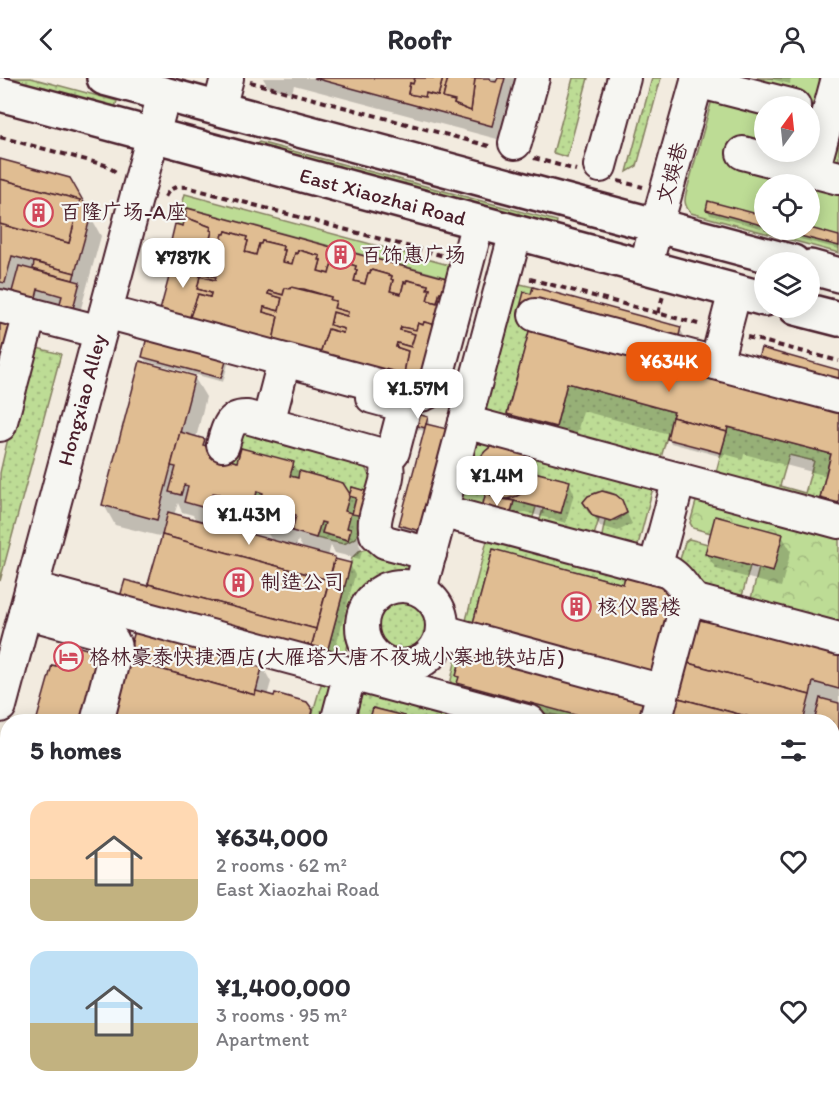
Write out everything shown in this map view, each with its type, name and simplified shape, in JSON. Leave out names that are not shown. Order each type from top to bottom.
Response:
[{"type":"main road","name":"East Xiaozhai Road","points":[[104,78],[164,94],[230,89],[657,226],[755,252]]},
{"type":"main road","name":"East Xiaozhai Road","points":[[0,94],[750,295]]},
{"type":"main road","points":[[820,270],[839,275]]},
{"type":"main road","points":[[820,314],[839,319]]},
{"type":"street","points":[[513,149],[533,78]]},
{"type":"street","points":[[598,172],[624,78]]},
{"type":"street","points":[[743,153],[826,175],[826,115],[838,78]]},
{"type":"street","points":[[698,79],[758,96]]},
{"type":"street","name":"文娱巷","points":[[645,267],[698,79]]},
{"type":"street","name":"Hongxiao Alley","points":[[0,706],[164,94]]},
{"type":"street","points":[[0,306],[30,314],[103,322],[415,395],[424,395],[430,392],[435,384],[478,222]]},
{"type":"street","points":[[420,590],[516,232]]},
{"type":"street","points":[[716,363],[750,295]]},
{"type":"street","points":[[0,425],[30,314]]},
{"type":"street","points":[[535,315],[839,396]]},
{"type":"street","points":[[235,361],[405,406],[393,452],[386,459]]},
{"type":"street","points":[[268,423],[281,373]]},
{"type":"street","points":[[223,444],[228,428],[235,418],[247,417],[376,452],[386,459],[388,471],[374,522],[376,534],[385,542],[430,554]]},
{"type":"street","points":[[465,422],[839,522]]},
{"type":"street","points":[[655,568],[679,479]]},
{"type":"street","points":[[441,511],[535,523],[675,576],[688,595],[701,602],[839,639]]},
{"type":"street","points":[[397,586],[413,587],[427,594],[438,606],[443,621],[442,631],[434,651],[423,661],[408,667],[397,676],[367,646],[362,632],[363,615],[370,601],[382,591],[397,586]]},
{"type":"street","points":[[657,714],[688,595]]},
{"type":"street","points":[[28,600],[350,673],[397,676],[507,714]]},
{"type":"street","points":[[28,600],[104,633],[113,641],[115,653],[98,714]]},
{"type":"street","points":[[442,631],[663,691]]},
{"type":"street","points":[[339,714],[350,673]]},
{"type":"path","points":[[230,89],[513,149],[598,172],[666,194]]},
{"type":"green space","points":[[0,78],[31,78],[117,101],[114,111],[0,81]]},
{"type":"green space","points":[[573,78],[588,78],[567,157],[553,153]]},
{"type":"green space","points":[[652,78],[661,78],[637,166],[627,172]]},
{"type":"green space","points":[[718,78],[839,78],[839,253],[791,240],[820,240],[820,174],[754,174],[754,230],[691,213],[685,203]]},
{"type":"green space","points":[[259,142],[557,221],[554,235],[254,146]]},
{"type":"green space","points":[[185,194],[471,271],[467,283],[188,208],[183,226],[177,224]]},
{"type":"green space","points":[[516,283],[533,287],[531,294],[524,292],[535,311],[507,413],[524,418],[522,426],[483,414]]},
{"type":"green space","points":[[29,346],[61,354],[0,581],[0,473]]},
{"type":"green space","points":[[567,383],[674,412],[660,461],[535,431],[537,422],[556,427]]},
{"type":"green space","points":[[728,427],[831,454],[820,497],[838,502],[836,510],[715,476]],"holes":[[[789,455],[814,461],[805,493],[780,486]]]},
{"type":"green space","points":[[238,429],[363,463],[371,480],[369,492],[352,487],[350,494],[342,483],[300,471],[298,478],[290,476],[241,448],[237,462],[229,460]]},
{"type":"green space","points":[[482,435],[651,479],[654,484],[637,549],[625,554],[602,548],[600,545],[605,521],[617,520],[627,513],[620,499],[609,492],[596,493],[583,502],[589,512],[599,519],[590,544],[540,531],[538,527],[543,509],[561,513],[569,481],[534,472],[529,455],[519,446],[507,443],[495,445],[484,452],[478,463],[478,477],[486,492],[481,512],[509,520],[514,501],[536,507],[530,527],[455,509],[473,444],[476,438]]},
{"type":"green space","points":[[257,491],[263,493],[260,505],[264,506],[263,513],[258,512],[257,515],[262,517],[260,522],[241,517],[242,511],[247,513],[248,509],[243,508],[245,501],[255,500]]},
{"type":"green space","points":[[349,496],[356,498],[352,513],[363,516],[356,538],[344,544],[316,538],[321,522],[325,523],[322,533],[348,540],[351,529],[347,528],[345,511]]},
{"type":"green space","points":[[697,498],[839,529],[839,634],[749,606],[759,568],[773,572],[711,533],[693,528],[690,523]]},
{"type":"green space","points":[[495,533],[673,581],[682,594],[682,601],[661,678],[656,682],[581,660],[581,652],[658,672],[679,592],[625,577],[623,584],[493,550],[473,623],[515,634],[514,639],[509,643],[468,631],[465,624],[488,537]]},
{"type":"green space","points":[[689,539],[708,544],[706,554],[750,566],[740,604],[703,598],[679,563],[685,542]]},
{"type":"green space","points":[[366,549],[415,562],[413,580],[394,581],[369,593],[356,615],[344,660],[326,656],[352,558],[359,551]]},
{"type":"green space","points":[[402,598],[413,600],[422,606],[428,615],[430,626],[428,637],[422,646],[413,652],[402,654],[391,652],[382,646],[376,637],[374,626],[376,615],[382,606],[391,600]]},
{"type":"green space","points":[[458,649],[466,652],[464,659],[461,658],[456,676],[578,714],[538,712],[450,685]]},
{"type":"green space","points":[[322,681],[336,681],[331,714],[312,714]]},
{"type":"green space","points":[[354,683],[450,704],[447,714],[397,714],[373,708],[371,714],[346,714]]},
{"type":"building","points":[[314,78],[415,78],[413,84],[410,83],[408,94],[425,97],[426,93],[438,96],[443,78],[448,78],[443,98],[455,101],[454,104],[471,111],[475,78],[490,78],[491,81],[496,82],[498,78],[505,78],[492,126]]},
{"type":"building","points":[[415,78],[443,78],[438,96],[426,93],[425,97],[408,94],[410,83],[413,84]]},
{"type":"building","points":[[448,78],[475,78],[471,111],[454,104],[455,101],[443,98]]},
{"type":"building","points":[[0,159],[70,178],[91,215],[75,273],[12,256],[5,283],[0,282],[0,224],[69,243],[80,200],[0,179]]},
{"type":"building","name":"百隆广场-A座","points":[[0,179],[80,200],[69,243],[0,224]]},
{"type":"building","points":[[708,201],[754,213],[754,223],[706,210]]},
{"type":"building","name":"百饰惠广场","points":[[187,208],[457,281],[443,289],[442,293],[440,292],[437,303],[427,300],[430,289],[427,289],[428,285],[407,280],[406,283],[404,282],[401,294],[390,291],[392,276],[371,270],[365,284],[354,281],[356,266],[335,260],[329,274],[318,271],[320,256],[298,250],[292,264],[282,262],[285,250],[282,250],[283,246],[262,241],[256,255],[245,252],[247,237],[226,231],[220,245],[209,242],[211,227],[185,217]]},
{"type":"building","points":[[185,217],[211,227],[209,242],[220,245],[226,231],[247,237],[245,252],[256,255],[262,241],[283,246],[282,250],[285,250],[282,262],[292,264],[298,250],[320,256],[318,271],[329,274],[335,260],[356,266],[354,281],[365,284],[371,270],[392,276],[390,291],[401,294],[404,282],[406,283],[407,280],[428,285],[427,289],[430,289],[427,300],[437,303],[440,292],[442,293],[443,289],[447,288],[444,327],[424,322],[423,325],[418,323],[416,330],[401,327],[400,330],[415,334],[411,347],[397,343],[396,347],[408,351],[403,380],[318,359],[328,329],[343,333],[344,329],[330,325],[333,312],[347,316],[348,312],[334,308],[336,301],[330,300],[331,297],[304,289],[285,288],[283,295],[269,291],[268,294],[282,298],[279,311],[264,307],[263,312],[278,316],[272,347],[188,322],[198,294],[210,297],[211,293],[197,289],[200,276],[215,280],[216,277],[201,273],[203,266],[198,264],[198,261],[175,255],[178,243],[171,241],[175,224],[183,226]]},
{"type":"building","points":[[820,231],[839,236],[839,246],[816,240],[820,240]]},
{"type":"building","points":[[175,255],[198,261],[198,264],[203,266],[201,273],[216,277],[215,280],[200,276],[197,289],[211,293],[210,297],[198,294],[188,322],[159,314]]},
{"type":"building","points":[[34,262],[75,273],[73,280],[33,269]]},
{"type":"building","points":[[19,266],[80,282],[70,320],[56,317],[62,296],[38,289],[34,306],[10,299]]},
{"type":"building","points":[[291,287],[331,297],[330,300],[336,301],[334,308],[348,312],[347,316],[333,312],[330,325],[344,329],[343,333],[328,329],[318,359],[272,347],[278,316],[263,312],[264,307],[279,311],[282,298],[268,294],[269,291],[283,295],[285,288],[290,289]]},
{"type":"building","points":[[533,287],[681,327],[676,348],[520,307],[524,292],[531,294]]},
{"type":"building","points":[[0,313],[13,317],[0,387]]},
{"type":"building","points":[[532,320],[839,406],[839,503],[820,498],[831,454],[728,427],[727,432],[672,417],[674,412],[567,383],[556,427],[507,414]]},
{"type":"building","points":[[424,322],[444,327],[428,387],[403,380],[408,351],[396,347],[397,343],[411,347],[415,334],[400,330],[401,327],[416,330],[418,323],[423,325]]},
{"type":"building","points":[[147,337],[227,358],[221,378],[142,357]]},
{"type":"building","points":[[761,348],[839,370],[839,392],[755,370]]},
{"type":"building","points":[[140,361],[195,376],[157,520],[102,505]]},
{"type":"building","points":[[411,412],[428,417],[425,428],[408,423]]},
{"type":"building","points":[[672,417],[727,432],[721,453],[667,439]]},
{"type":"building","points":[[426,424],[447,429],[420,531],[399,525]]},
{"type":"building","points":[[180,432],[205,439],[203,445],[231,453],[229,460],[237,462],[241,448],[294,462],[290,476],[298,478],[299,471],[343,483],[350,494],[345,511],[351,513],[347,528],[351,529],[348,540],[322,533],[325,523],[321,522],[316,538],[292,531],[296,515],[289,513],[285,529],[260,522],[262,517],[257,515],[258,512],[263,513],[264,506],[260,505],[263,493],[257,491],[255,501],[250,499],[249,502],[245,501],[243,508],[248,509],[247,513],[242,511],[241,517],[215,510],[220,494],[213,493],[209,509],[184,502],[188,486],[184,485],[181,495],[169,492],[176,467],[171,466]]},
{"type":"building","points":[[505,443],[516,445],[525,451],[531,460],[533,471],[531,482],[525,491],[516,497],[505,499],[494,497],[485,491],[479,482],[477,471],[479,460],[485,451],[494,445]]},
{"type":"building","points":[[534,472],[570,481],[561,513],[507,499],[526,491],[532,482]]},
{"type":"building","points":[[352,487],[369,492],[363,516],[352,514],[356,498],[349,496]]},
{"type":"building","points":[[602,491],[616,495],[622,500],[627,513],[611,521],[593,516],[583,502],[588,496]]},
{"type":"building","points":[[486,492],[496,498],[514,501],[509,520],[481,512]]},
{"type":"building","points":[[168,512],[335,557],[329,580],[162,535]]},
{"type":"building","points":[[715,516],[783,534],[773,572],[705,554]]},
{"type":"building","name":"制造公司","points":[[162,535],[329,580],[316,629],[148,584]]},
{"type":"building","name":"核仪器楼","points":[[493,549],[623,584],[625,577],[679,591],[658,673],[473,623]]},
{"type":"building","points":[[335,559],[351,563],[326,656],[310,651]]},
{"type":"building","points":[[125,580],[148,586],[148,584],[316,629],[310,651],[119,600]]},
{"type":"building","points":[[689,616],[839,656],[839,689],[813,682],[810,695],[680,661]]},
{"type":"building","points":[[136,627],[263,664],[255,695],[127,660]]},
{"type":"building","points":[[62,642],[104,654],[88,714],[38,714],[52,665],[56,666]]},
{"type":"building","points":[[466,652],[651,702],[648,714],[571,714],[457,683],[459,677],[456,676],[461,658],[464,659]]},
{"type":"building","points":[[127,660],[255,695],[256,691],[274,696],[275,693],[307,702],[313,710],[312,714],[113,714]]},
{"type":"building","points":[[680,661],[810,695],[805,714],[738,714],[671,696]]},
{"type":"building","points":[[671,696],[738,714],[664,714]]},
{"type":"building","points":[[820,698],[839,703],[839,714],[816,714]]},
{"type":"building","points":[[373,708],[397,714],[371,714]]},
{"type":"place","name":"百隆广场-A座","points":[[39,212]]},
{"type":"place","name":"百饰惠广场","points":[[340,255]]},
{"type":"place","name":"制造公司","points":[[239,582]]},
{"type":"place","name":"核仪器楼","points":[[576,607]]},
{"type":"place","name":"格林豪泰快捷酒店(大雁塔大唐不夜城小寨地铁站店)","points":[[68,657]]}]
